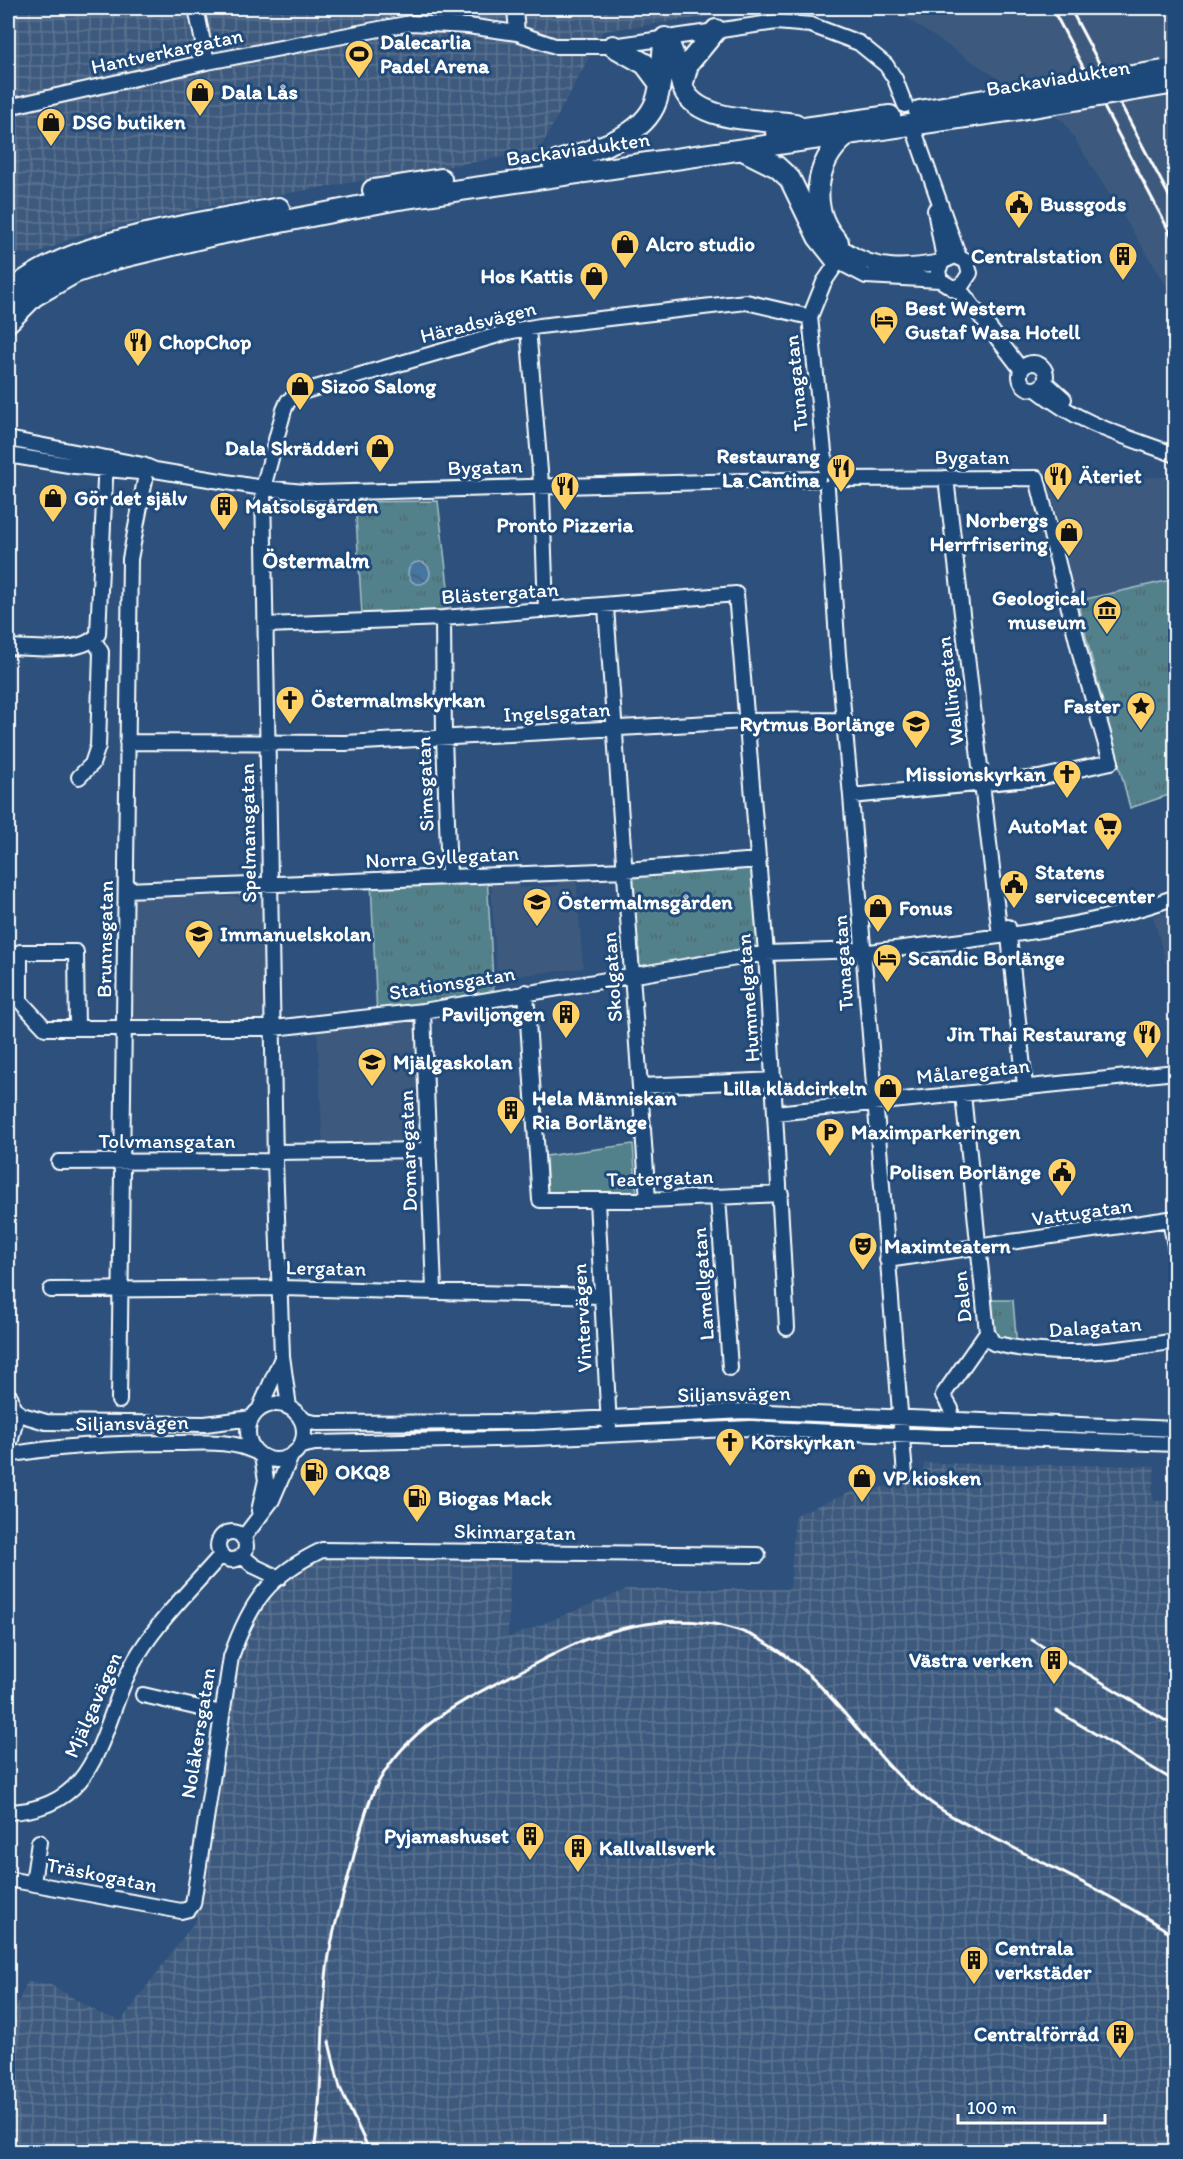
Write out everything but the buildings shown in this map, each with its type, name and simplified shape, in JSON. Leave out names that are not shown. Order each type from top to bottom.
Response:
[{"type":"highway","points":[[682,86],[688,64],[716,30]]},
{"type":"highway","points":[[553,163],[632,132],[654,107],[660,84],[665,38]]},
{"type":"highway","points":[[665,38],[682,86],[693,104],[714,115],[813,127]]},
{"type":"highway","points":[[614,46],[645,64],[660,84]]},
{"type":"highway","name":"Backaviadukten","points":[[8,322],[34,296],[74,273],[115,259],[214,235],[410,198],[846,136],[1018,102],[1173,77]]},
{"type":"highway","name":"Backaviadukten","points":[[8,294],[31,275],[54,263],[115,243],[398,186],[813,127],[1018,102]]},
{"type":"highway","points":[[842,256],[827,228],[818,189],[822,166],[827,156],[846,136]]},
{"type":"highway","points":[[743,150],[777,167],[790,179],[818,237],[842,256]]},
{"type":"highway","points":[[8,1439],[12,1422],[9,1403]]},
{"type":"street","points":[[196,8],[207,62]]},
{"type":"street","points":[[514,8],[517,33]]},
{"type":"street","name":"Hantverkargatan","points":[[8,107],[207,62],[411,22],[468,26],[517,33],[555,46],[614,46],[716,30],[795,22],[848,37],[873,53],[886,65],[895,79],[905,105]]},
{"type":"street","points":[[916,136],[959,257],[968,264],[968,278],[972,290],[1025,366],[1022,383],[1028,388],[1040,386],[1071,405],[1127,431],[1176,447]]},
{"type":"street","points":[[922,155],[939,231],[943,260],[938,271],[946,284],[964,295],[1025,366]]},
{"type":"street","points":[[914,267],[932,253],[937,244],[939,231]]},
{"type":"street","points":[[842,256],[876,266],[914,267],[959,257]]},
{"type":"street","points":[[842,256],[866,276],[962,285],[968,278]]},
{"type":"street","name":"Tunagatan","points":[[842,256],[824,282],[810,317],[827,479],[844,720],[905,1475]]},
{"type":"street","name":"Häradsvägen","points":[[263,488],[278,428],[288,401],[294,396],[361,374],[528,328],[746,302],[810,317]]},
{"type":"street","points":[[528,328],[542,486],[546,610]]},
{"type":"street","points":[[1025,366],[1037,363],[1044,368],[1047,375],[1040,386]]},
{"type":"street","points":[[1040,386],[1079,419],[1111,434],[1176,455]]},
{"type":"street","name":"Bygatan","points":[[8,439],[106,463]]},
{"type":"street","name":"Bygatan","points":[[8,454],[143,465],[150,475],[315,493],[827,479],[1037,478],[1082,661],[1111,762],[1059,775],[982,784]]},
{"type":"street","points":[[8,646],[79,647],[94,640],[100,627],[106,463]]},
{"type":"street","name":"Brunnsgatan","points":[[119,1401],[118,1289],[124,1163],[130,559],[150,475]]},
{"type":"street","name":"Wallingatan","points":[[946,478],[982,784],[1025,1086]]},
{"type":"street","name":"Spelmansgatan","points":[[263,488],[275,1157],[282,1356],[293,1410]]},
{"type":"street","name":"Blästergatan","points":[[267,625],[443,618],[606,607],[736,594]]},
{"type":"street","name":"Hummelgatan","points":[[736,594],[766,953],[787,1328]]},
{"type":"street","name":"Skolgatan","points":[[606,607],[648,1200]]},
{"type":"street","name":"Simsgatan","points":[[443,618],[449,877]]},
{"type":"street","points":[[79,777],[92,764],[98,746],[101,652],[94,640]]},
{"type":"street","name":"Ingelsgatan","points":[[127,742],[267,745],[614,730],[747,721],[844,720]]},
{"type":"street","points":[[851,796],[982,784]]},
{"type":"street","name":"Norra Gyllegatan","points":[[126,890],[625,870],[759,860]]},
{"type":"street","name":"Stationsgatan","points":[[1004,931],[1107,910],[1176,887]]},
{"type":"street","name":"Stationsgatan","points":[[77,1028],[76,951],[20,951],[21,1001],[45,1028],[77,1028],[125,1028],[274,1028],[423,1011],[766,953],[863,950],[873,945],[1106,918],[1176,897]]},
{"type":"street","name":"Teatergatan","points":[[526,992],[540,1200],[648,1200],[781,1194]]},
{"type":"street","name":"Domaregatan","points":[[423,1011],[434,1290]]},
{"type":"street","name":"Målaregatan","points":[[775,1113],[1176,1072]]},
{"type":"street","points":[[641,1086],[774,1080]]},
{"type":"street","name":"Dalen","points":[[951,1409],[943,1395],[987,1332],[963,1094]]},
{"type":"street","name":"Tolvmansgatan","points":[[59,1162],[124,1163],[429,1150]]},
{"type":"street","name":"Lamellgatan","points":[[718,1197],[730,1368]]},
{"type":"street","name":"Vintervägen","points":[[597,1201],[609,1426]]},
{"type":"street","points":[[1173,1219],[1176,1250]]},
{"type":"street","name":"Vattugatan","points":[[887,1260],[1173,1219]]},
{"type":"street","name":"Lergatan","points":[[51,1290],[281,1288],[434,1290],[601,1296]]},
{"type":"street","name":"Dalagatan","points":[[987,1332],[993,1343],[1058,1354],[1105,1352],[1176,1341]]},
{"type":"street","name":"Spelmansgatan","points":[[255,1414],[276,1376],[282,1356]]},
{"type":"street","name":"Siljansvägen","points":[[9,1403],[22,1414],[46,1422],[205,1424],[255,1414]]},
{"type":"street","points":[[243,1538],[272,1500],[304,1429],[293,1410],[273,1404],[255,1414],[248,1436],[259,1454],[266,1480],[256,1519]]},
{"type":"street","name":"Siljansvägen","points":[[293,1410],[306,1421],[316,1424],[751,1428],[903,1436],[1176,1444]]},
{"type":"street","name":"Siljansvägen","points":[[296,1451],[609,1426],[744,1411],[1176,1429]]},
{"type":"street","name":"Siljansvägen","points":[[8,1455],[69,1445],[116,1443],[220,1443],[239,1445],[259,1454]]},
{"type":"street","points":[[259,1454],[277,1460],[296,1451]]},
{"type":"street","points":[[230,1532],[243,1538],[246,1547],[242,1556],[229,1560],[221,1555],[218,1548],[221,1537],[230,1532]]},
{"type":"street","name":"Skinnargatan","points":[[279,1578],[297,1562],[322,1550],[758,1555]]},
{"type":"street","name":"Mjälgavägen","points":[[8,1812],[34,1809],[51,1803],[69,1792],[82,1780],[95,1759],[118,1693],[139,1652],[221,1555]]},
{"type":"street","points":[[242,1556],[254,1566],[279,1578]]},
{"type":"street","name":"Nolåkersgatan","points":[[189,1909],[193,1904],[231,1657],[244,1621],[256,1598],[279,1578]]},
{"type":"street","points":[[143,1695],[221,1713]]},
{"type":"street","points":[[33,1883],[39,1842]]},
{"type":"street","name":"Träskogatan","points":[[8,1879],[181,1911],[189,1909]]},
{"type":"shaded area","points":[[8,8],[769,8],[603,31],[539,151],[200,208],[79,235],[37,254],[8,253]]},
{"type":"shaded area","points":[[891,8],[1175,8],[1175,58],[1152,66],[1175,109],[1175,299],[1064,122]]},
{"type":"shaded area","points":[[1174,476],[1175,579],[1077,601],[1049,484]]},
{"type":"shaded area","name":"Östermalmsgården","points":[[576,877],[583,968],[497,978],[491,882],[518,881],[519,888],[559,886],[559,878]]},
{"type":"shaded area","name":"Immanuelskolan","points":[[138,896],[261,897],[265,902],[269,1017],[265,1022],[131,1022],[132,904]]},
{"type":"shaded area","points":[[1176,912],[1175,995],[1153,916]]},
{"type":"shaded area","name":"Mjälgaskolan","points":[[421,1012],[428,1148],[323,1149],[317,1026]]},
{"type":"shaded area","points":[[924,1463],[1155,1466],[1152,1493],[1154,1501],[1175,1500],[1175,2151],[8,2151],[8,2007],[16,2008],[27,1982],[49,1984],[101,2014],[121,2021],[196,1920],[234,1667],[255,1612],[318,1555],[453,1560],[510,1558],[508,1638],[628,1589],[790,1589],[795,1515],[854,1491],[923,1482]]},
{"type":"green space","points":[[438,501],[451,612],[362,615],[355,502]]},
{"type":"green space","points":[[1175,579],[1175,793],[1130,808],[1077,601]]},
{"type":"green space","points":[[759,860],[766,953],[633,976],[625,870]]},
{"type":"green space","points":[[487,876],[494,998],[377,1017],[371,881]]},
{"type":"green space","points":[[633,1144],[637,1197],[548,1200],[546,1156]]},
{"type":"green space","points":[[984,1300],[1013,1300],[1017,1348],[993,1343]]},
{"type":"water","points":[[419,562],[427,565],[430,573],[427,581],[419,584],[411,581],[408,573],[411,565]]},
{"type":"railway","points":[[1052,8],[1176,244]]},
{"type":"railway","points":[[1070,8],[1176,209]]},
{"type":"railway","points":[[314,2152],[319,2108],[324,2000],[330,1952],[363,1821],[374,1791],[386,1769],[418,1733],[457,1705],[562,1650],[587,1639],[632,1626],[679,1621],[702,1622],[747,1633],[768,1644],[792,1660],[813,1679],[888,1764],[930,1802],[949,1815],[1116,1900],[1176,1937]]},
{"type":"railway","points":[[1032,1640],[1176,1727]]},
{"type":"railway","points":[[1057,1711],[1176,1782]]},
{"type":"railway","points":[[329,2042],[340,2088],[370,2152]]},
{"type":"place","name":"Dalecarlia Padel Arena","points":[[359,80]]},
{"type":"place","name":"Dala Lås","points":[[200,118]]},
{"type":"place","name":"DSG butiken","points":[[51,148]]},
{"type":"place","name":"Bussgods","points":[[1019,230]]},
{"type":"place","name":"Alcro studio","points":[[625,270]]},
{"type":"place","name":"Centralstation","points":[[1123,282]]},
{"type":"place","name":"Hos Kattis","points":[[594,302]]},
{"type":"place","name":"Best Western Gustaf Wasa Hotell","points":[[884,346]]},
{"type":"place","name":"ChopChop","points":[[138,368]]},
{"type":"place","name":"Sizoo Salong","points":[[300,412]]},
{"type":"place","name":"Dala Skrädderi","points":[[380,474]]},
{"type":"place","name":"Restaurang La Cantina","points":[[841,494]]},
{"type":"place","name":"Äteriet","points":[[1058,502]]},
{"type":"place","name":"Pronto Pizzeria","points":[[565,512]]},
{"type":"place","name":"Gör det själv","points":[[53,524]]},
{"type":"place","name":"Matsolsgården","points":[[224,532]]},
{"type":"place","name":"Norbergs Herrfrisering","points":[[1069,558]]},
{"type":"place","name":"Geological museum","points":[[1107,636]]},
{"type":"place","name":"Östermalmskyrkan","points":[[290,726]]},
{"type":"place","name":"Faster","points":[[1141,732]]},
{"type":"place","name":"Rytmus Borlänge","points":[[916,750]]},
{"type":"place","name":"Missionskyrkan","points":[[1067,800]]},
{"type":"place","name":"AutoMat","points":[[1108,852]]},
{"type":"place","name":"Statens servicecenter","points":[[1014,910]]},
{"type":"place","name":"Östermalmsgården","points":[[537,928]]},
{"type":"place","name":"Fonus","points":[[878,934]]},
{"type":"place","name":"Immanuelskolan","points":[[199,960]]},
{"type":"place","name":"Scandic Borlänge","points":[[887,984]]},
{"type":"place","name":"Paviljongen","points":[[566,1040]]},
{"type":"place","name":"Jin Thai Restaurang","points":[[1147,1060]]},
{"type":"place","name":"Mjälgaskolan","points":[[372,1088]]},
{"type":"place","name":"Lilla klädcirkeln","points":[[888,1114]]},
{"type":"place","name":"Hela Människan Ria Borlänge","points":[[511,1136]]},
{"type":"place","name":"Maximparkeringen","points":[[830,1158]]},
{"type":"place","name":"Polisen Borlänge","points":[[1062,1198]]},
{"type":"place","name":"Maximteatern","points":[[863,1272]]},
{"type":"place","name":"Korskyrkan","points":[[730,1468]]},
{"type":"place","name":"OKQ8","points":[[314,1498]]},
{"type":"place","name":"VP kiosken","points":[[862,1504]]},
{"type":"place","name":"Biogas Mack","points":[[417,1524]]},
{"type":"place","name":"Västra verken","points":[[1054,1686]]},
{"type":"place","name":"Pyjamashuset","points":[[530,1862]]},
{"type":"place","name":"Kallvallsverk","points":[[578,1874]]},
{"type":"place","name":"Centrala verkstäder","points":[[974,1986]]},
{"type":"place","name":"Centralförråd","points":[[1120,2060]]},
{"type":"district","name":"Östermalm","points":[[316,560]]}]
